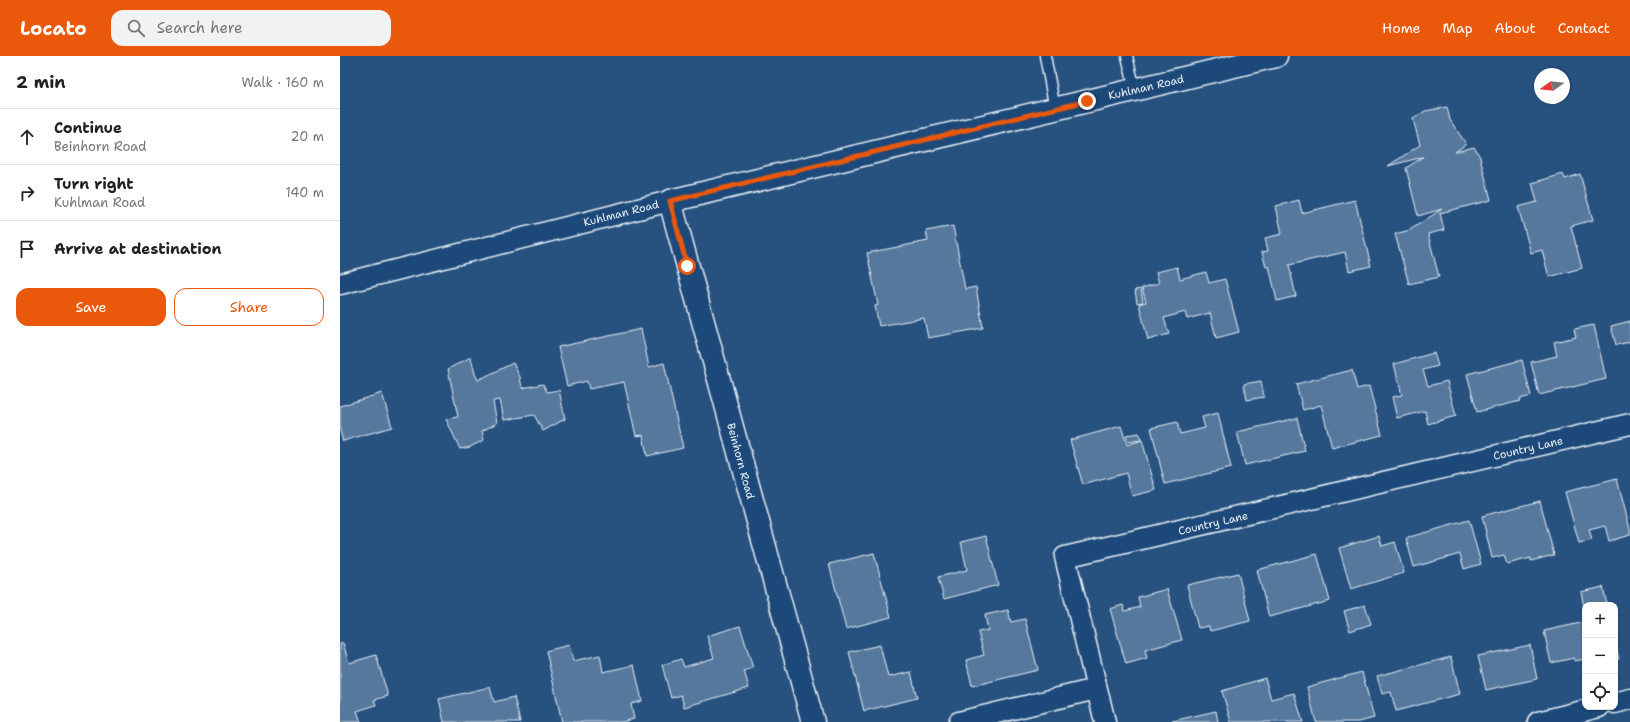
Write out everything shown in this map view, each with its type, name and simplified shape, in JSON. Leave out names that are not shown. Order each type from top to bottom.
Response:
[{"type":"street","name":"Kuhlman Road","points":[[340,284],[670,201],[1276,56]]},
{"type":"street","name":"Beinhorn Road","points":[[670,201],[813,722]]},
{"type":"street","name":"Country Lane","points":[[1096,689],[1065,558],[1630,424]]},
{"type":"street","points":[[959,722],[1096,689],[1105,722]]},
{"type":"street","points":[[1618,702],[1630,699]]},
{"type":"street","points":[[1538,722],[1587,710]]},
{"type":"lane","points":[[1045,56],[1055,109]]},
{"type":"lane","points":[[1127,56],[1135,90]]},
{"type":"building","points":[[1447,107],[1450,120],[1466,144],[1455,152],[1474,147],[1480,157],[1491,200],[1440,213],[1444,230],[1428,234],[1439,277],[1409,284],[1395,234],[1410,230],[1442,209],[1418,216],[1406,168],[1423,157],[1388,166],[1420,145],[1413,119],[1425,111]]},
{"type":"building","points":[[1563,174],[1565,179],[1580,174],[1593,220],[1571,226],[1582,268],[1549,277],[1542,250],[1531,253],[1518,207],[1537,202],[1532,183]]},
{"type":"building","points":[[1299,200],[1302,213],[1355,200],[1371,266],[1349,271],[1345,252],[1289,265],[1296,296],[1277,301],[1269,266],[1266,267],[1262,252],[1268,251],[1265,238],[1282,234],[1276,206]]},
{"type":"building","points":[[953,226],[965,289],[976,287],[983,328],[928,338],[924,318],[879,326],[875,306],[878,305],[867,253],[928,241],[926,231]]},
{"type":"building","points":[[1177,267],[1180,279],[1206,272],[1209,283],[1225,279],[1239,332],[1216,338],[1210,313],[1187,319],[1185,312],[1164,318],[1169,334],[1148,340],[1139,304],[1146,302],[1142,288],[1159,283],[1156,272]]},
{"type":"building","points":[[1141,289],[1143,302],[1137,303],[1135,290]]},
{"type":"building","points":[[1630,321],[1630,342],[1616,345],[1611,326]]},
{"type":"building","points":[[1594,325],[1606,379],[1539,395],[1531,362],[1557,356],[1554,342],[1576,337],[1574,329]]},
{"type":"building","points":[[641,329],[649,367],[664,363],[683,448],[647,456],[643,435],[636,436],[624,382],[589,389],[587,381],[567,386],[558,347]]},
{"type":"building","points":[[1434,353],[1438,366],[1423,370],[1428,386],[1447,381],[1456,416],[1428,424],[1425,411],[1397,418],[1392,397],[1402,395],[1394,364]]},
{"type":"building","points":[[471,357],[478,380],[513,363],[520,377],[522,388],[543,384],[547,392],[559,390],[565,419],[543,431],[534,415],[504,420],[500,400],[493,401],[497,423],[482,431],[484,440],[470,447],[460,449],[446,419],[458,417],[448,369]]},
{"type":"building","points":[[1522,360],[1531,396],[1520,399],[1520,401],[1477,412],[1467,374]]},
{"type":"building","points":[[1352,370],[1357,389],[1369,386],[1382,435],[1332,448],[1321,405],[1303,410],[1296,384]]},
{"type":"building","points":[[1261,381],[1264,397],[1247,400],[1244,384]]},
{"type":"building","points":[[382,393],[392,427],[343,441],[340,431],[340,406]]},
{"type":"building","points":[[1218,413],[1231,468],[1165,484],[1151,428],[1177,422],[1180,434],[1205,428],[1202,417]]},
{"type":"building","points":[[1297,418],[1305,451],[1245,465],[1237,432]]},
{"type":"building","points":[[1121,426],[1127,445],[1142,440],[1156,490],[1132,496],[1126,473],[1083,485],[1070,440]]},
{"type":"building","points":[[1139,433],[1141,440],[1128,442],[1126,435]]},
{"type":"building","points":[[1617,479],[1630,529],[1630,535],[1609,541],[1605,526],[1589,530],[1592,540],[1579,543],[1565,492]]},
{"type":"building","points":[[1540,501],[1554,555],[1531,561],[1531,558],[1507,564],[1504,555],[1492,558],[1482,516]]},
{"type":"building","points":[[1469,520],[1481,564],[1464,569],[1460,554],[1414,567],[1406,538]]},
{"type":"building","points":[[986,536],[998,585],[944,599],[938,577],[967,570],[961,542]]},
{"type":"building","points":[[1379,536],[1382,546],[1395,542],[1404,573],[1351,589],[1339,548]]},
{"type":"building","points":[[874,553],[891,617],[846,629],[829,564]]},
{"type":"building","points":[[1317,554],[1330,601],[1269,617],[1257,570]]},
{"type":"building","points":[[1238,573],[1250,621],[1210,631],[1209,626],[1198,628],[1187,585]]},
{"type":"building","points":[[1603,587],[1606,602],[1583,602],[1581,592]]},
{"type":"building","points":[[1167,589],[1182,640],[1145,650],[1147,658],[1126,664],[1110,609],[1123,605],[1125,611],[1140,607],[1138,597]]},
{"type":"building","points":[[1365,605],[1371,624],[1350,631],[1344,611]]},
{"type":"building","points":[[1008,610],[1011,622],[1025,619],[1038,670],[972,686],[966,660],[984,655],[978,632],[988,630],[985,615]]},
{"type":"building","points":[[1582,623],[1582,660],[1574,661],[1574,658],[1551,663],[1544,631]]},
{"type":"building","points":[[740,626],[753,668],[744,671],[749,688],[684,707],[681,695],[671,698],[662,665],[681,659],[684,667],[714,658],[707,636]]},
{"type":"building","points":[[343,643],[349,663],[376,655],[388,696],[374,700],[376,705],[357,711],[361,722],[340,722],[340,644]]},
{"type":"building","points":[[569,645],[573,661],[600,655],[603,672],[634,665],[642,701],[631,704],[634,719],[621,722],[562,722],[546,651]]},
{"type":"building","points":[[880,645],[888,677],[911,672],[917,698],[864,711],[849,652]]},
{"type":"building","points":[[1530,645],[1537,679],[1486,690],[1478,656]]},
{"type":"building","points":[[1451,657],[1460,694],[1396,711],[1391,692],[1382,694],[1377,676]]},
{"type":"building","points":[[1362,672],[1374,718],[1359,722],[1316,722],[1307,687]]},
{"type":"building","points":[[1265,678],[1271,699],[1294,693],[1303,722],[1231,722],[1222,691]]},
{"type":"building","points":[[490,687],[494,702],[514,697],[520,722],[444,722],[439,699]]},
{"type":"building","points":[[1216,711],[1218,722],[1168,722]]},
{"type":"route","points":[[687,266],[670,201],[1087,101]]}]
